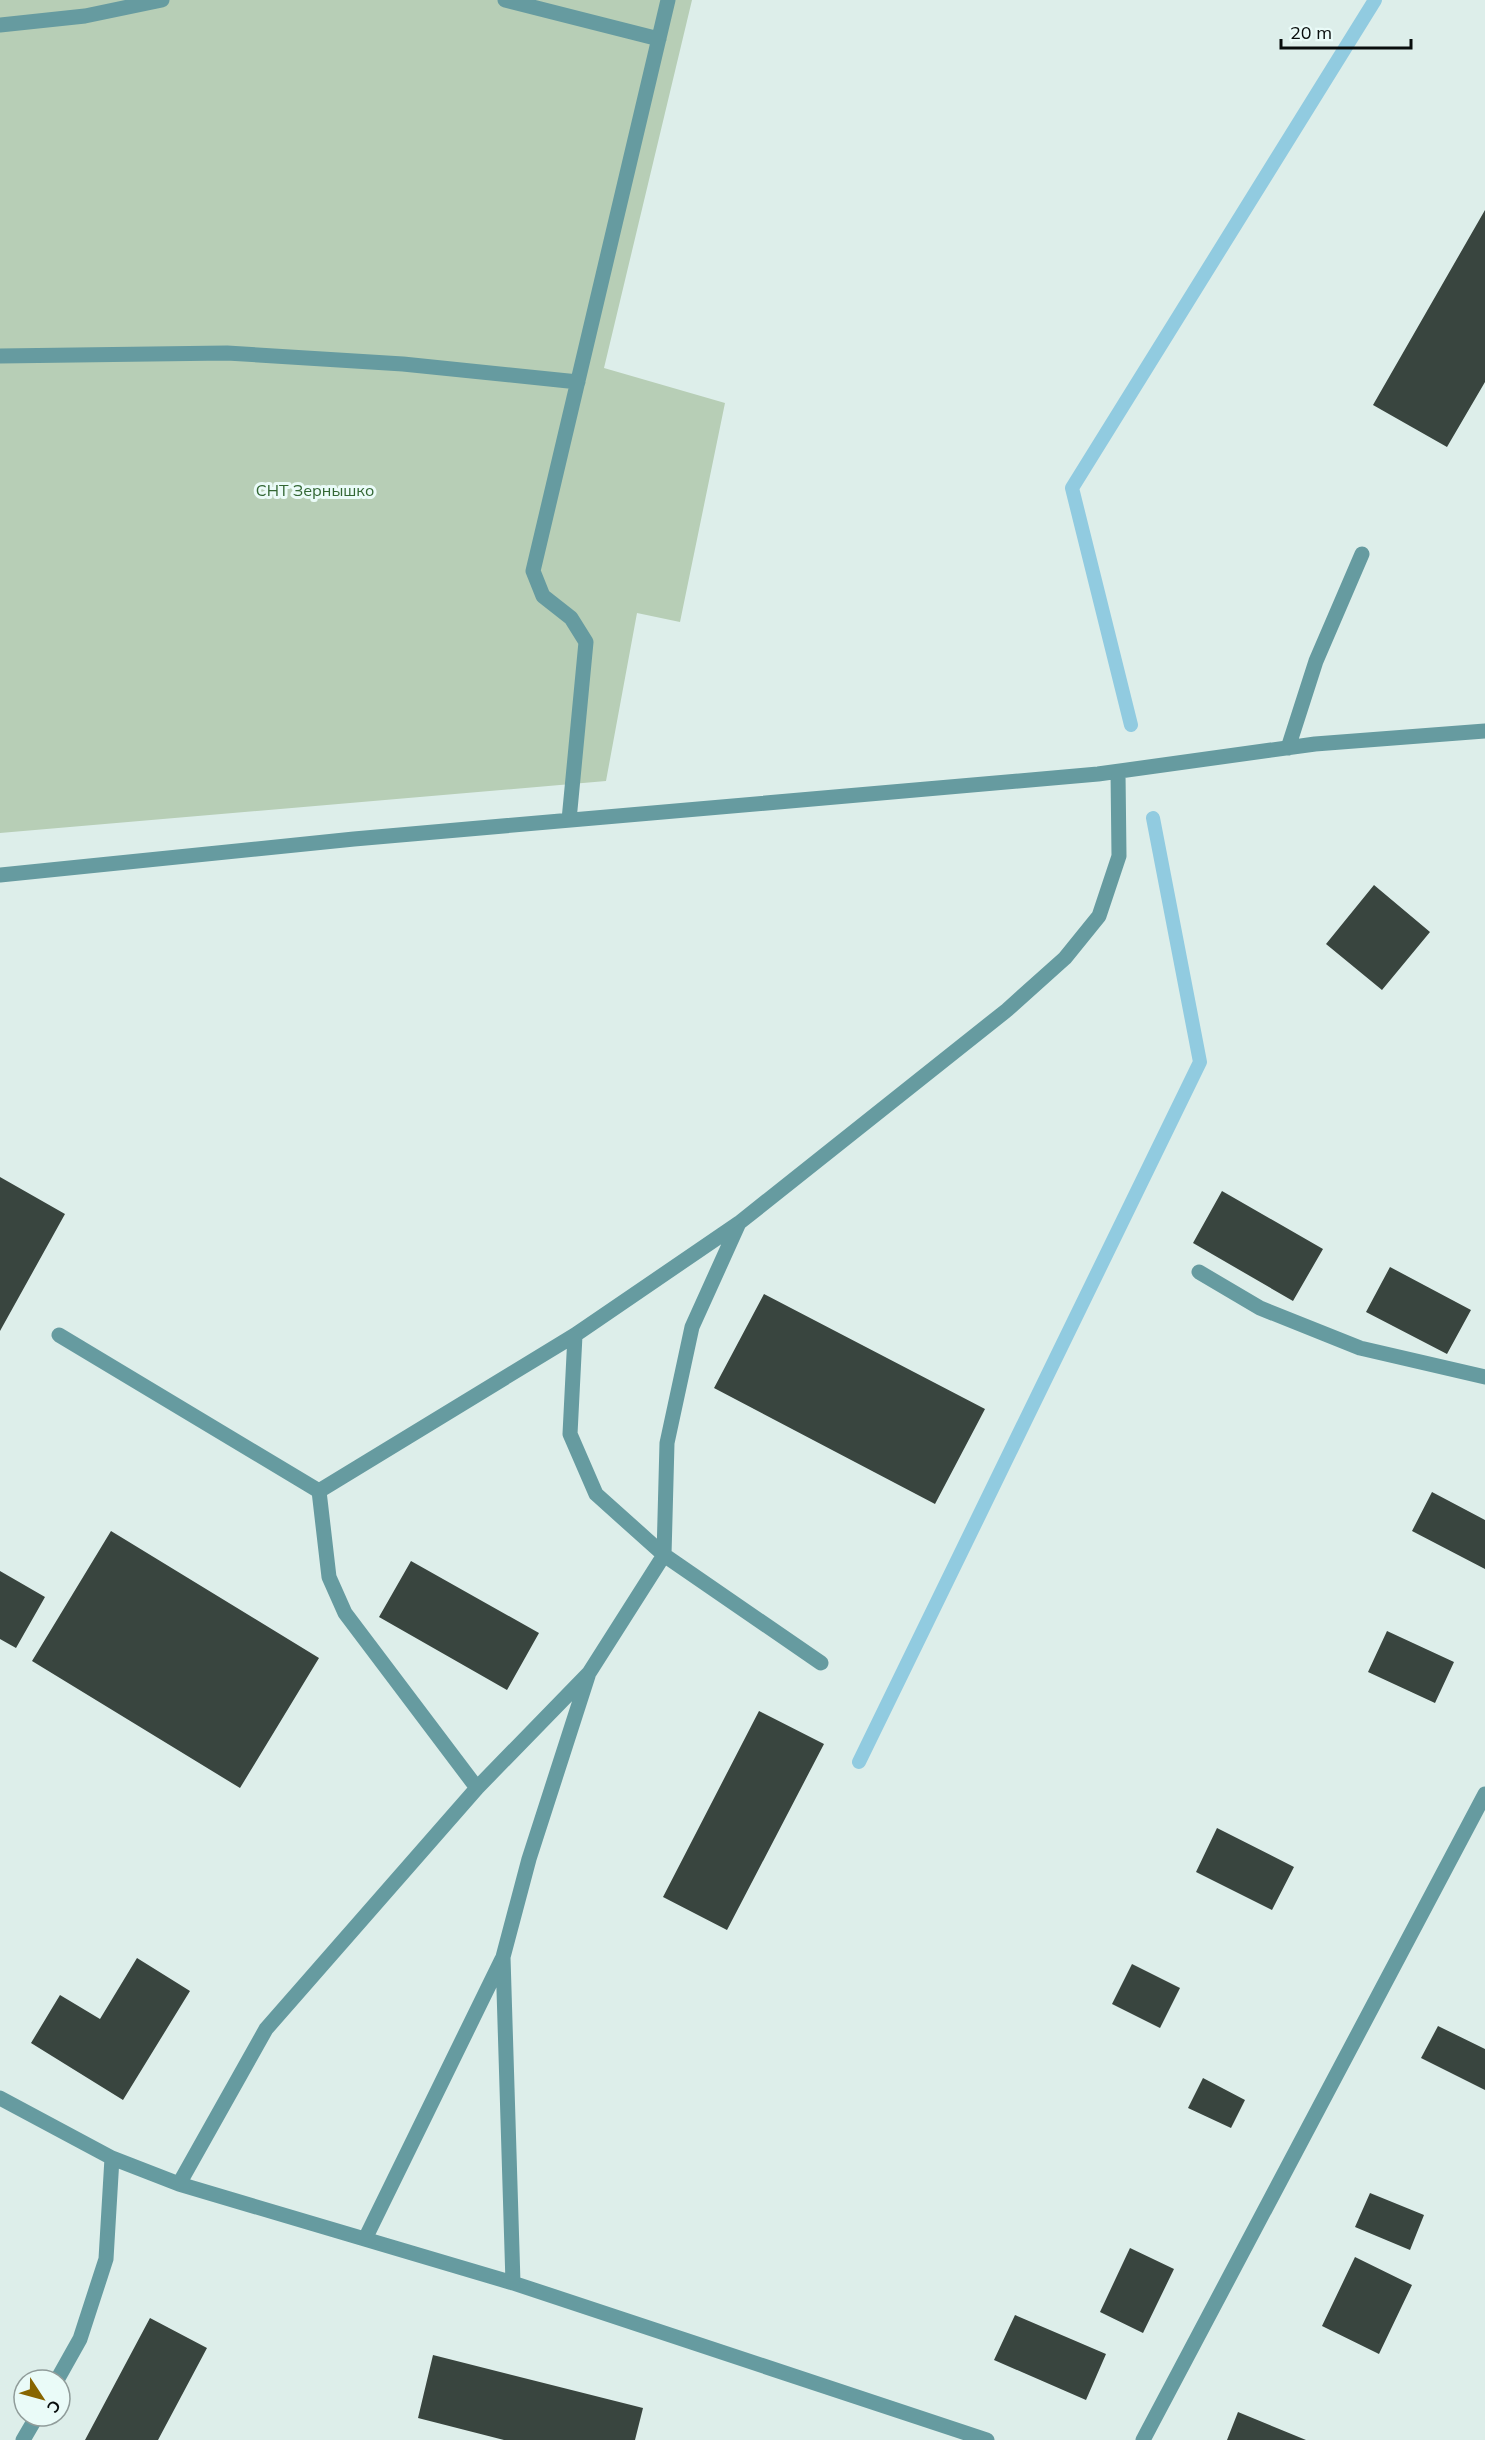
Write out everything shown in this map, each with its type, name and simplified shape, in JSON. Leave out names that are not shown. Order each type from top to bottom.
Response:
[{"type":"street","points":[[0,25],[85,16],[162,0]]},
{"type":"street","points":[[505,0],[659,39]]},
{"type":"street","points":[[569,820],[586,642],[571,618],[543,596],[533,571],[668,0]]},
{"type":"street","points":[[0,356],[227,353],[403,364],[578,382]]},
{"type":"street","points":[[1288,748],[1316,661],[1362,554]]},
{"type":"street","points":[[0,875],[354,838],[1118,772],[1288,748],[1485,731]]},
{"type":"street","points":[[319,1491],[575,1335],[739,1223],[1007,1010],[1065,958],[1099,916],[1119,856],[1118,772]]},
{"type":"street","points":[[179,2184],[266,2029],[477,1788],[589,1673],[664,1555],[667,1443],[692,1328],[739,1223]]},
{"type":"street","points":[[1198,1272],[1260,1308],[1360,1348],[1485,1377]]},
{"type":"street","points":[[59,1335],[319,1491]]},
{"type":"street","points":[[575,1335],[570,1434],[596,1494],[664,1555],[821,1663]]},
{"type":"street","points":[[319,1491],[328,1577],[345,1613],[477,1788]]},
{"type":"street","points":[[365,2239],[503,1957],[529,1859],[589,1673]]},
{"type":"street","points":[[1143,2440],[1485,1794]]},
{"type":"street","points":[[503,1957],[513,2283]]},
{"type":"street","points":[[0,2098],[112,2158],[179,2184],[513,2283],[987,2440]]},
{"type":"street","points":[[64,2368],[80,2339],[106,2259],[112,2158]]},
{"type":"green space","name":"СНТ Зернышко","points":[[0,0],[692,0],[604,368],[725,403],[680,622],[637,613],[606,781],[0,833]]},
{"type":"building","points":[[1485,210],[1485,382],[1447,447],[1373,405]]},
{"type":"building","points":[[1374,885],[1430,932],[1382,990],[1326,944]]},
{"type":"building","points":[[0,1177],[65,1214],[0,1331]]},
{"type":"building","points":[[1222,1191],[1323,1249],[1293,1301],[1193,1243]]},
{"type":"building","points":[[1390,1267],[1471,1310],[1447,1354],[1366,1312]]},
{"type":"building","points":[[764,1294],[985,1409],[935,1504],[714,1388]]},
{"type":"building","points":[[1432,1492],[1485,1520],[1485,1569],[1412,1531]]},
{"type":"building","points":[[111,1531],[319,1658],[240,1788],[32,1661]]},
{"type":"building","points":[[411,1561],[539,1633],[507,1690],[379,1617]]},
{"type":"building","points":[[0,1571],[45,1597],[16,1648],[0,1639]]},
{"type":"building","points":[[1387,1631],[1454,1662],[1435,1703],[1368,1672]]},
{"type":"building","points":[[759,1711],[824,1744],[727,1930],[663,1897]]},
{"type":"building","points":[[1217,1828],[1294,1867],[1272,1910],[1196,1872]]},
{"type":"building","points":[[137,1958],[190,1991],[123,2100],[31,2043],[60,1995],[100,2019]]},
{"type":"building","points":[[1132,1964],[1180,1988],[1160,2028],[1112,2004]]},
{"type":"building","points":[[1438,2026],[1485,2049],[1485,2090],[1421,2058]]},
{"type":"building","points":[[1203,2078],[1245,2100],[1231,2128],[1188,2108]]},
{"type":"building","points":[[1370,2193],[1424,2215],[1410,2250],[1355,2227]]},
{"type":"building","points":[[1130,2248],[1174,2269],[1143,2333],[1100,2312]]},
{"type":"building","points":[[1355,2257],[1412,2285],[1379,2354],[1322,2326]]},
{"type":"building","points":[[1015,2315],[1106,2354],[1086,2400],[994,2360]]},
{"type":"building","points":[[150,2318],[207,2348],[158,2440],[85,2440]]},
{"type":"building","points":[[433,2355],[643,2408],[635,2440],[504,2440],[418,2418]]},
{"type":"building","points":[[1238,2412],[1306,2440],[1227,2440]]},
{"type":"waterway","points":[[1131,725],[1072,488],[1375,0]]},
{"type":"waterway","points":[[859,1762],[1200,1062],[1153,818]]}]
